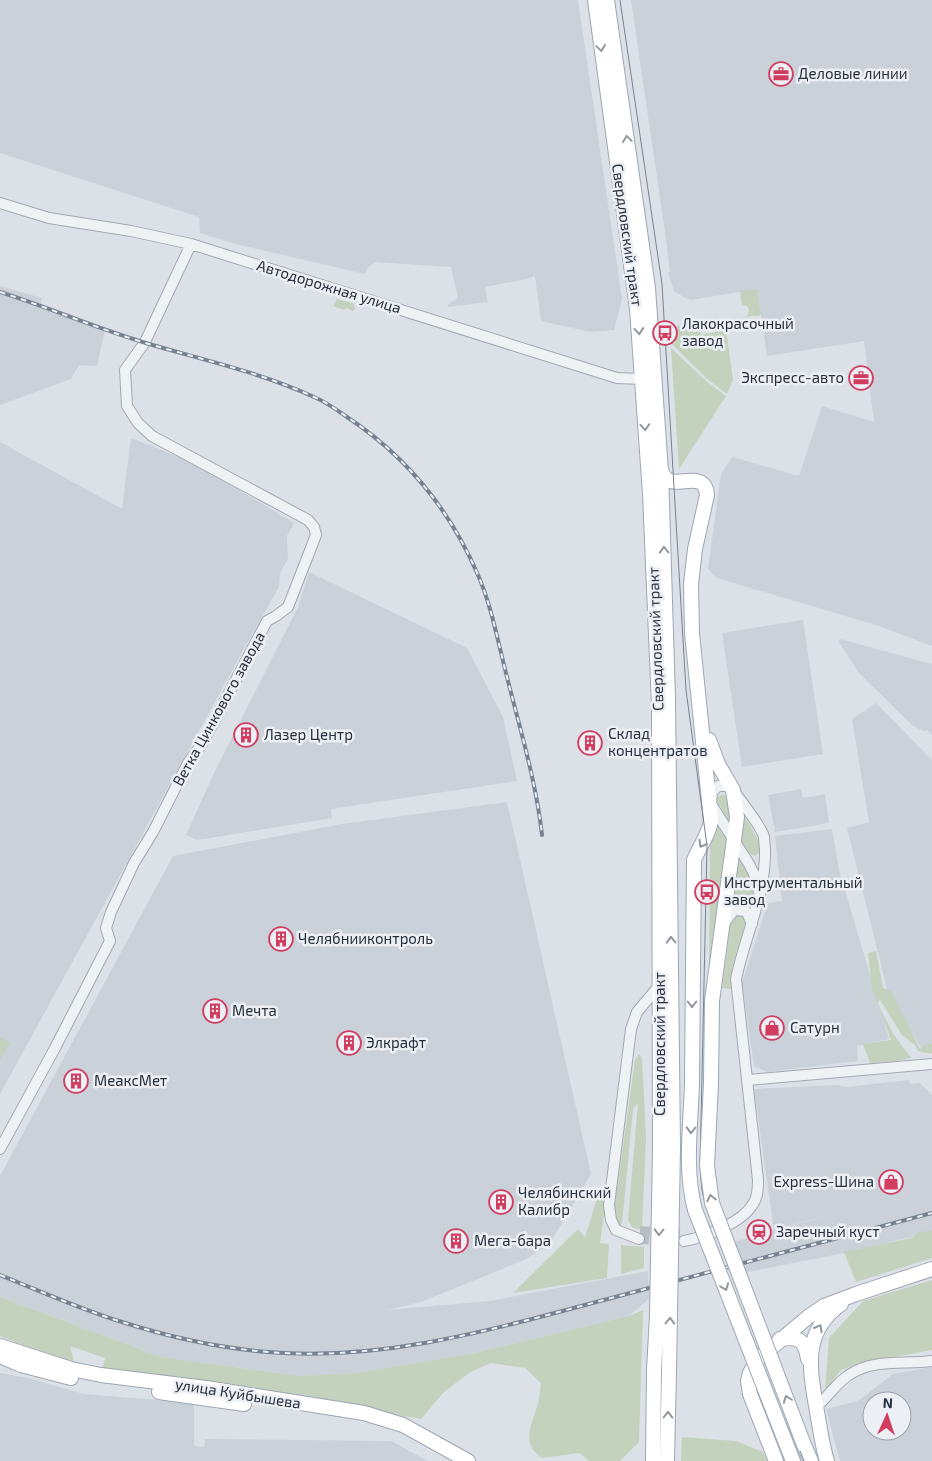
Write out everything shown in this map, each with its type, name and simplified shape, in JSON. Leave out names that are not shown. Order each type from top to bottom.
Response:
[{"type":"main road","name":"Свердловский тракт","points":[[595,0],[661,470],[668,699],[667,1148],[669,1369],[667,1461]]},
{"type":"main road","name":"Свердловский тракт","points":[[608,0],[648,288],[650,494],[658,705],[660,986],[667,1148],[654,1370],[652,1459]]},
{"type":"main road","points":[[661,470],[666,479],[674,482],[687,480],[699,482],[707,490],[707,500],[692,569],[691,584],[692,632],[710,804],[710,827],[694,860],[693,878],[692,1082],[689,1176],[691,1194],[695,1210],[791,1456]]},
{"type":"main road","points":[[662,503],[668,489],[674,482]]},
{"type":"main road","points":[[700,710],[711,750],[733,790],[737,817],[738,846],[723,926],[712,1002],[707,1166],[712,1203],[811,1461]]},
{"type":"main road","points":[[776,1461],[750,1394],[748,1381],[757,1360],[780,1339],[824,1306],[932,1269]]},
{"type":"main road","points":[[810,1367],[811,1346],[816,1330],[830,1313],[856,1294]]},
{"type":"main road","points":[[780,1339],[793,1337],[806,1347],[827,1461]]},
{"type":"main road","name":"улица Куйбышева","points":[[0,1346],[71,1369],[380,1424],[422,1440],[459,1461]]},
{"type":"main road","name":"улица Куйбышева","points":[[0,1356],[21,1365],[86,1381],[364,1413],[386,1419],[419,1433],[468,1461]]},
{"type":"street","name":"Автодорожная улица","points":[[0,203],[49,218],[131,231],[191,244],[618,378],[649,378]]},
{"type":"street","name":"Ветка Цинкового завода","points":[[0,1149],[110,941],[106,928],[111,912],[134,863],[153,832],[188,763],[202,744],[267,621],[288,608],[316,536],[314,527],[308,520],[152,436],[138,423],[127,406],[125,370],[145,342],[191,244]]},
{"type":"street","points":[[684,1238],[697,1238],[736,1219],[749,1209],[757,1195],[758,1180],[736,979],[740,959],[760,896],[764,875],[764,835],[733,790],[727,786],[718,786],[712,792],[710,804],[755,876],[760,896]]},
{"type":"street","points":[[738,846],[748,857],[754,858],[761,854],[764,845]]},
{"type":"street","points":[[723,926],[734,910],[741,909],[746,911],[752,924]]},
{"type":"street","points":[[639,1235],[616,1230],[611,1220],[609,1205],[631,1029],[637,1012],[660,986]]},
{"type":"street","points":[[748,1080],[932,1064]]},
{"type":"street","points":[[816,1407],[827,1398],[840,1382],[861,1368],[890,1363],[932,1361]]},
{"type":"shaded area","points":[[0,0],[578,0],[622,299],[614,330],[591,332],[541,321],[535,276],[485,287],[488,302],[448,307],[448,304],[458,298],[451,267],[375,262],[368,267],[365,274],[236,244],[200,233],[199,217],[0,153]]},
{"type":"shaded area","points":[[631,0],[932,0],[932,646],[876,625],[717,578],[708,569],[721,474],[732,457],[799,476],[822,406],[874,422],[864,341],[767,356],[757,289],[691,300],[674,291],[668,273],[670,272],[666,239]]},
{"type":"shaded area","points":[[0,286],[42,298],[39,308],[105,330],[97,366],[79,365],[71,379],[0,405]]},
{"type":"shaded area","points":[[131,438],[194,463],[294,523],[287,536],[288,559],[280,573],[279,587],[0,1094],[0,442],[122,509]]},
{"type":"shaded area","points":[[309,572],[467,648],[503,717],[517,781],[331,809],[332,818],[197,840],[186,835],[214,773],[298,607]]},
{"type":"shaded area","points":[[803,620],[823,754],[742,767],[722,633]]},
{"type":"shaded area","points":[[840,639],[932,664],[932,735],[927,730],[924,731],[913,726],[859,673],[839,642]]},
{"type":"shaded area","points":[[876,703],[932,760],[932,1048],[922,1049],[889,997],[847,828],[869,822],[852,719]]},
{"type":"shaded area","points":[[801,789],[803,798],[825,794],[829,823],[775,832],[768,795]]},
{"type":"shaded area","points":[[507,802],[591,1174],[549,1245],[524,1260],[421,1302],[387,1310],[490,1301],[648,1271],[649,1299],[629,1316],[475,1353],[357,1373],[300,1376],[161,1357],[0,1297],[0,1176],[173,856],[342,824]]},
{"type":"shaded area","points":[[832,829],[839,870],[889,1039],[857,1046],[858,1061],[767,1072],[754,1066],[742,983],[768,903],[782,901],[775,836]]},
{"type":"shaded area","points":[[909,1080],[910,1084],[920,1083],[932,1095],[932,1232],[849,1252],[743,1273],[730,1243],[845,1211],[774,1230],[754,1089],[837,1085],[846,1087]]},
{"type":"shaded area","points":[[932,1367],[932,1461],[840,1461],[826,1409],[858,1401],[862,1398],[862,1441],[912,1441],[912,1391],[871,1391],[893,1374]]},
{"type":"shaded area","points":[[0,1373],[28,1378],[84,1394],[194,1403],[194,1446],[204,1447],[205,1439],[391,1441],[428,1461],[0,1461]]},
{"type":"green space","points":[[757,289],[761,315],[744,317],[748,315],[749,310],[747,306],[742,305],[740,291]]},
{"type":"green space","points":[[336,299],[353,303],[355,309],[353,311],[346,308],[344,310],[333,306]]},
{"type":"green space","points":[[725,322],[733,380],[727,394],[706,378],[671,343],[675,343],[674,327],[699,324],[701,335],[715,332],[714,323]]},
{"type":"green space","points":[[671,348],[706,381],[726,396],[679,469]]},
{"type":"green space","points":[[723,794],[728,797],[733,830],[717,801],[717,798]]},
{"type":"green space","points":[[743,813],[759,841],[759,852],[755,856],[745,849],[741,838]]},
{"type":"green space","points":[[719,826],[730,843],[709,979],[710,846]]},
{"type":"green space","points":[[738,854],[752,880],[751,910],[738,905],[730,909]]},
{"type":"green space","points":[[735,915],[743,915],[746,921],[733,964],[731,989],[722,988],[731,921]]},
{"type":"green space","points":[[876,951],[883,988],[891,991],[920,1049],[932,1043],[932,1053],[918,1051],[915,1045],[902,1035],[880,1000],[877,1003],[872,988],[868,953]]},
{"type":"green space","points":[[879,1006],[894,1035],[911,1058],[891,1062],[870,1063],[863,1044],[891,1040]]},
{"type":"green space","points":[[0,1037],[10,1043],[0,1060]]},
{"type":"green space","points":[[639,1054],[642,1058],[646,1137],[642,1230],[632,1227],[628,1220],[638,1103],[633,1109],[622,1224],[617,1225],[614,1211],[635,1060]]},
{"type":"green space","points":[[598,1195],[606,1201],[600,1243],[609,1244],[607,1278],[513,1293],[578,1229],[585,1237]]},
{"type":"green space","points":[[920,1231],[932,1231],[932,1258],[856,1282],[844,1252],[912,1238]]},
{"type":"green space","points":[[621,1245],[644,1247],[644,1268],[621,1274]]},
{"type":"green space","points":[[932,1280],[932,1350],[862,1363],[841,1370],[825,1391],[829,1338],[863,1301]]},
{"type":"green space","points":[[0,1297],[161,1357],[300,1376],[357,1373],[475,1353],[629,1316],[643,1310],[639,1442],[620,1461],[589,1461],[580,1453],[542,1458],[535,1452],[529,1439],[531,1425],[539,1401],[541,1383],[525,1368],[490,1363],[469,1373],[444,1392],[421,1419],[183,1379],[126,1376],[103,1367],[105,1358],[70,1346],[74,1362],[0,1336]]},
{"type":"green space","points":[[682,1437],[736,1441],[763,1452],[767,1461],[681,1461]]},
{"type":"tunnel","points":[[640,1231],[684,1234]]},
{"type":"tunnel","points":[[639,1239],[684,1241]]},
{"type":"tram line","points":[[620,0],[662,284],[686,690],[707,846],[700,1168],[702,1190],[706,1208],[804,1461]]},
{"type":"railway","points":[[0,292],[130,338],[294,388],[327,404],[368,432],[407,467],[424,486],[454,528],[467,551],[483,587],[527,755],[542,835]]},
{"type":"railway","points":[[0,1275],[106,1317],[194,1341],[268,1352],[313,1354],[358,1352],[402,1347],[489,1330],[932,1213]]},
{"type":"place","name":"Деловые линии","points":[[781,74]]},
{"type":"place","name":"Лакокрасочный завод","points":[[665,333]]},
{"type":"place","name":"Экспресс-авто","points":[[861,378]]},
{"type":"place","name":"Лазер Центр","points":[[246,735]]},
{"type":"place","name":"Склад концентратов","points":[[590,743]]},
{"type":"place","name":"Инструментальный завод","points":[[707,892]]},
{"type":"place","name":"Челябнииконтроль","points":[[281,939]]},
{"type":"place","name":"Мечта","points":[[215,1011]]},
{"type":"place","name":"Сатурн","points":[[772,1028]]},
{"type":"place","name":"Элкрафт","points":[[349,1043]]},
{"type":"place","name":"МеаксМет","points":[[76,1081]]},
{"type":"place","name":"Express-Шина","points":[[891,1182]]},
{"type":"place","name":"Челябинский Калибр","points":[[501,1202]]},
{"type":"place","name":"Заречный куст","points":[[759,1232]]},
{"type":"place","name":"Мега-бара","points":[[456,1241]]}]
